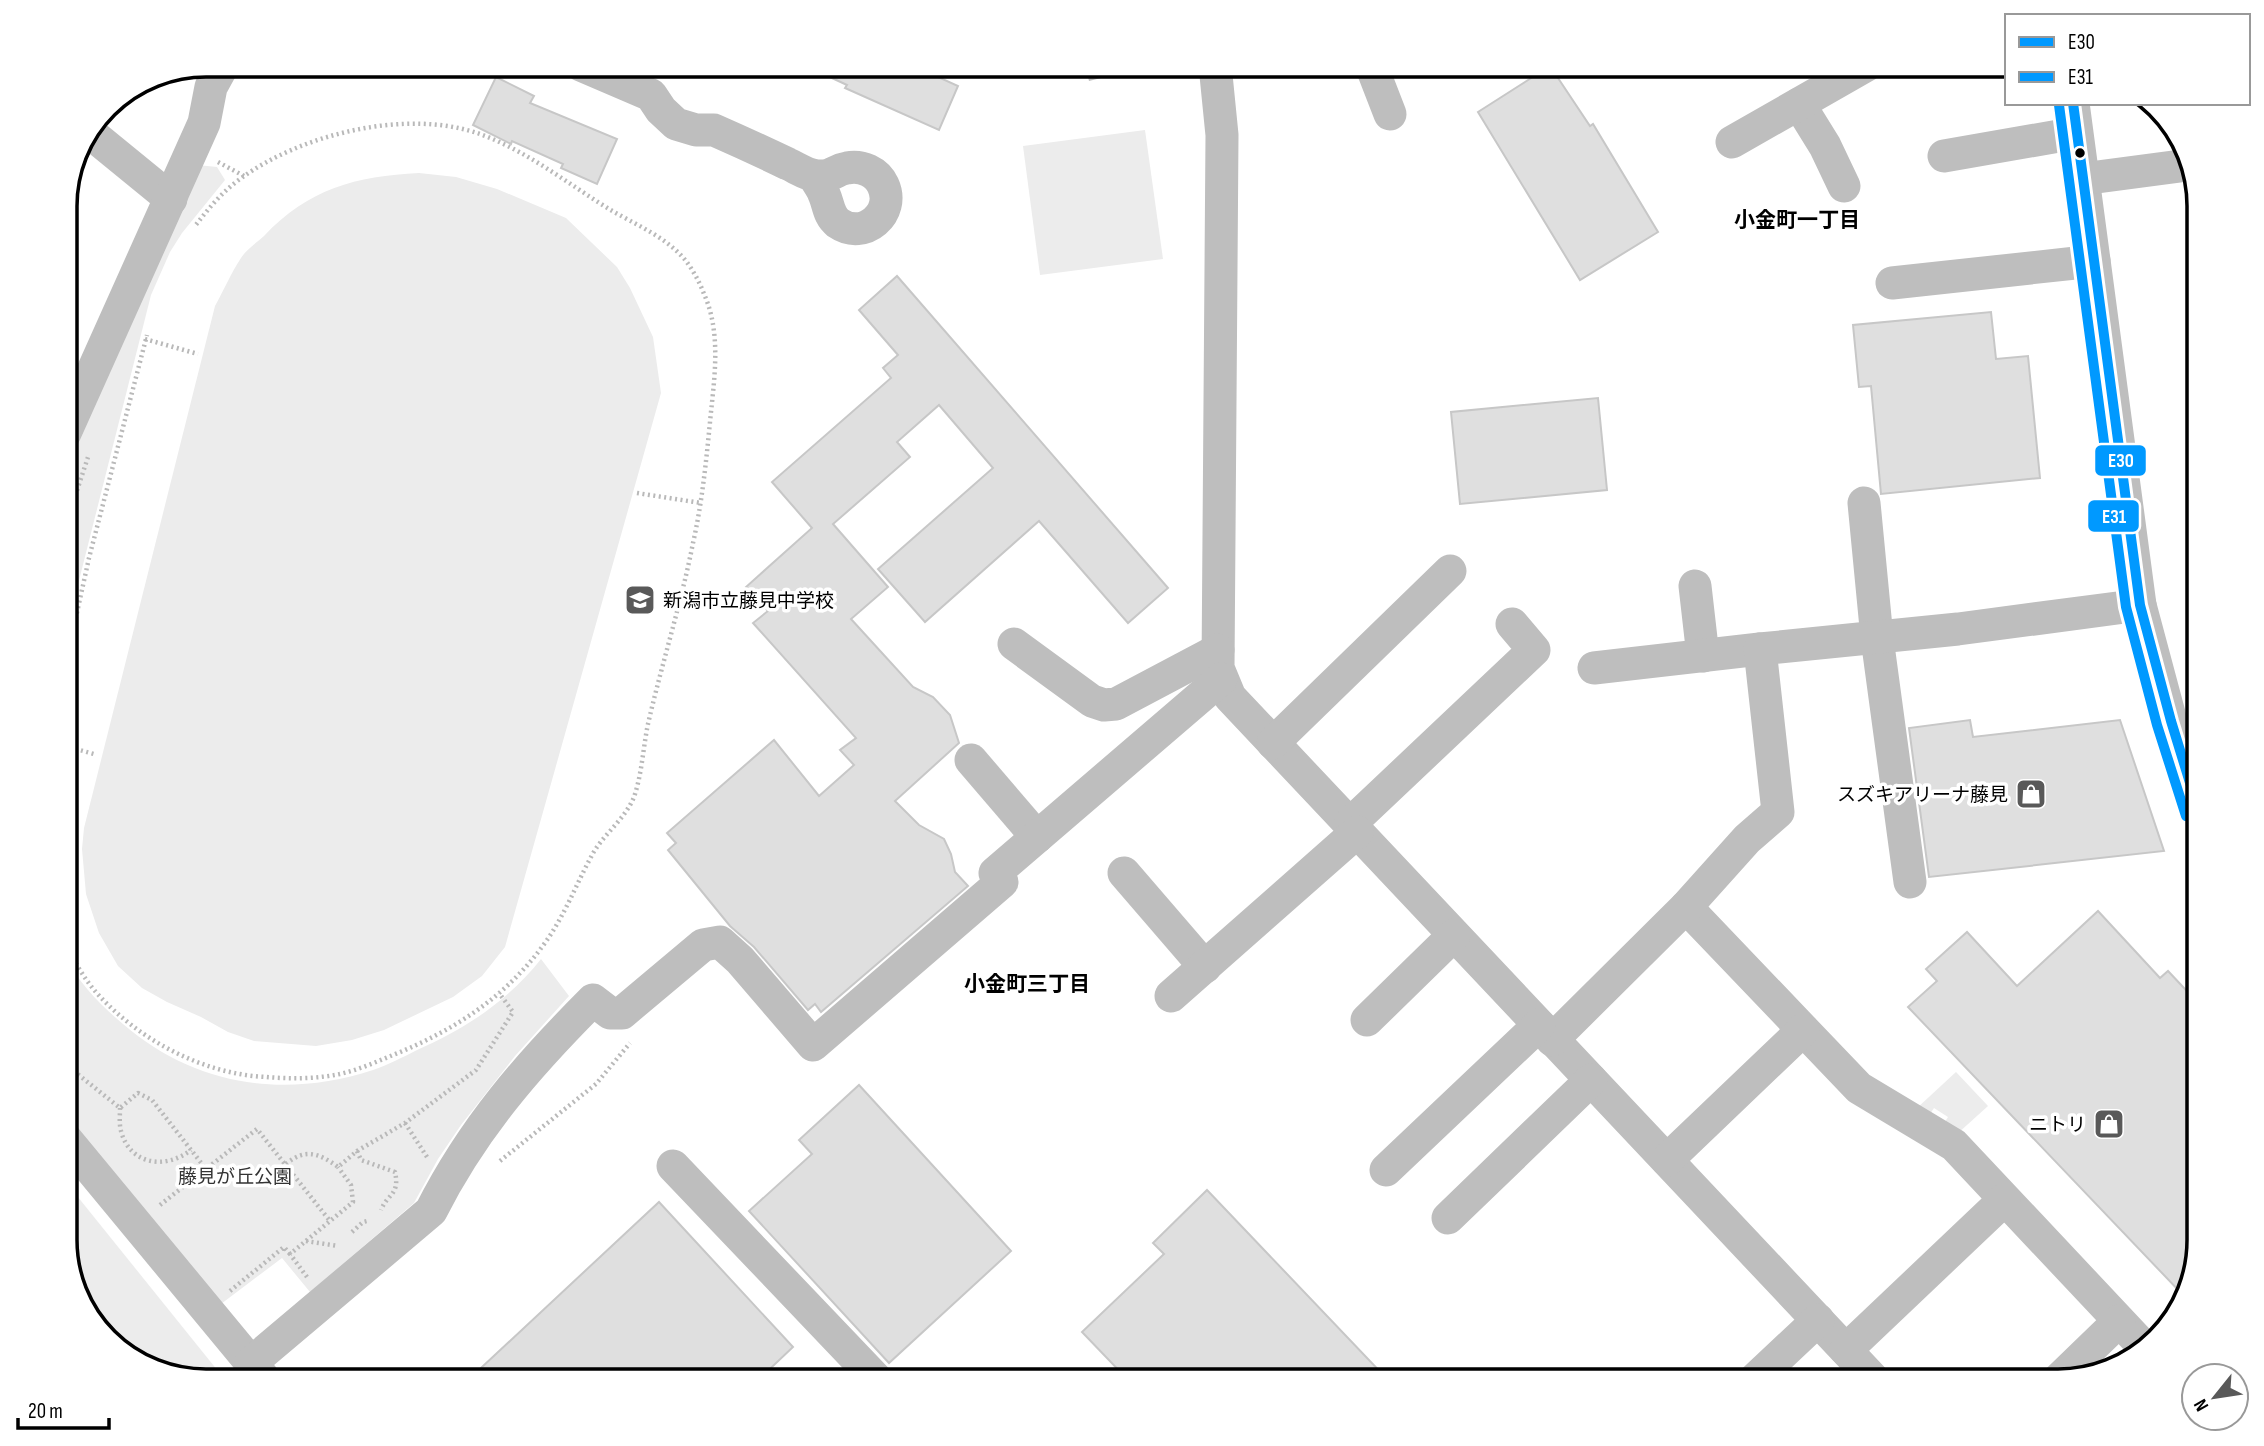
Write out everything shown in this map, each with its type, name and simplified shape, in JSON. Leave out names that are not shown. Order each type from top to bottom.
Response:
[{"type":"street","points":[[77,407],[204,123],[215,77]]},
{"type":"street","points":[[609,77],[651,95],[661,110],[676,124],[696,130],[714,130],[814,176]]},
{"type":"street","points":[[1217,77],[1222,135],[1220,665],[1230,697],[1864,1369]]},
{"type":"street","points":[[1376,77],[1390,114]]},
{"type":"street","points":[[1732,142],[1846,77]]},
{"type":"street","points":[[1799,104],[1825,146],[1844,186]]},
{"type":"street","points":[[1944,156],[2075,118],[2140,605],[2187,772]]},
{"type":"street","points":[[97,138],[171,199]]},
{"type":"street","points":[[2082,179],[2180,166]]},
{"type":"street","points":[[1892,283],[2094,261]]},
{"type":"street","points":[[1864,503],[1877,638],[1910,882]]},
{"type":"street","points":[[1273,743],[1450,570]]},
{"type":"street","points":[[1695,586],[1703,656]]},
{"type":"street","points":[[1594,668],[1877,638],[2140,605]]},
{"type":"street","points":[[1171,996],[1354,828],[1534,650],[1512,624]]},
{"type":"street","points":[[1014,644],[1092,701],[1104,705],[1116,704],[1220,665]]},
{"type":"street","points":[[1386,1170],[1686,907],[1747,839],[1778,812],[1760,649]]},
{"type":"street","points":[[261,1369],[325,1300],[431,1211],[448,1177],[501,1099],[545,1048],[593,1000],[610,1013],[622,1013],[703,945],[720,942],[740,960],[813,1045],[1002,882],[995,873],[1220,665]]},
{"type":"street","points":[[971,760],[1037,837]]},
{"type":"street","points":[[1124,873],[1205,967]]},
{"type":"street","points":[[1686,907],[1859,1088],[1954,1145],[2138,1341]]},
{"type":"street","points":[[1367,1020],[1454,935]]},
{"type":"street","points":[[1667,1160],[1803,1030]]},
{"type":"street","points":[[1448,1219],[1591,1080]]},
{"type":"street","points":[[77,1153],[256,1369]]},
{"type":"street","points":[[673,1166],[867,1369]]},
{"type":"street","points":[[1846,1350],[2004,1200]]},
{"type":"street","points":[[1766,1369],[1818,1320]]},
{"type":"street","points":[[2070,1368],[2119,1321]]},
{"type":"path","points":[[77,966],[93,989],[120,1017],[147,1035],[177,1054],[214,1069],[244,1076],[288,1079],[343,1074],[449,1031],[480,1010],[529,963],[547,940],[563,914],[593,852],[625,815],[635,794],[648,724],[688,569],[701,503],[716,357],[713,320],[704,293],[685,260],[668,246],[571,185],[537,160],[482,135],[460,129],[400,124],[352,130],[294,150],[244,176],[219,196],[190,232]]},
{"type":"path","points":[[77,612],[149,328]]},
{"type":"path","points":[[145,339],[198,354]]},
{"type":"path","points":[[637,493],[701,503]]},
{"type":"path","points":[[77,749],[94,754]]},
{"type":"path","points":[[338,1167],[357,1151],[405,1123],[476,1070],[513,1012],[499,993]]},
{"type":"path","points":[[490,1169],[596,1083],[631,1042]]},
{"type":"path","points":[[77,1074],[120,1108],[121,1130],[130,1149],[145,1159],[164,1163],[179,1160],[191,1150]]},
{"type":"path","points":[[120,1108],[138,1093],[152,1100],[206,1169]]},
{"type":"path","points":[[155,1209],[257,1129],[330,1221]]},
{"type":"path","points":[[357,1151],[361,1160],[395,1172],[398,1184],[393,1195],[382,1205],[380,1214]]},
{"type":"path","points":[[286,1164],[295,1157],[311,1154],[323,1156],[338,1167],[351,1185],[353,1202],[290,1254],[325,1300]]},
{"type":"path","points":[[306,1241],[338,1246],[363,1222],[371,1221]]},
{"type":"green space","points":[[1145,130],[1163,259],[1040,275],[1023,146]]},
{"type":"green space","points":[[197,165],[217,167],[225,180],[182,233],[170,252],[151,295],[77,588],[77,434]]},
{"type":"green space","points":[[419,173],[456,177],[497,189],[566,218],[617,267],[630,288],[653,337],[661,393],[505,947],[482,976],[453,997],[384,1030],[352,1040],[316,1046],[254,1041],[228,1032],[167,1002],[142,988],[118,966],[99,933],[86,894],[82,849],[84,828],[215,306],[248,249],[298,207],[316,196],[354,182]]},
{"type":"green space","name":"藤見が丘公園","points":[[541,959],[569,996],[515,1056],[461,1125],[438,1159],[414,1203],[310,1292],[282,1258],[221,1304],[77,1133],[77,975],[98,1001],[123,1024],[151,1045],[180,1061],[210,1073],[242,1081],[274,1085],[307,1084],[373,1070],[452,1033],[500,1001]]},
{"type":"green space","points":[[1956,1072],[1988,1106],[1957,1134],[1943,1125],[1948,1117],[1934,1108],[1928,1117],[1916,1109]]},
{"type":"green space","points":[[77,1196],[216,1369],[181,1367],[149,1356],[121,1337],[109,1325],[94,1304],[79,1265]]},
{"type":"shaded area","points":[[1088,77],[1105,77],[1089,81]]},
{"type":"building","points":[[496,77],[534,96],[530,103],[617,139],[597,184],[561,168],[563,164],[512,141],[511,144],[473,125]]},
{"type":"building","points":[[830,77],[938,77],[958,86],[939,130],[845,88],[847,85]]},
{"type":"building","points":[[1533,77],[1557,77],[1590,126],[1593,124],[1658,232],[1580,280],[1478,112]]},
{"type":"building","points":[[897,276],[1168,588],[1128,623],[1039,521],[925,622],[878,569],[993,468],[939,405],[897,442],[910,457],[833,524],[888,587],[851,619],[913,687],[933,697],[950,715],[959,743],[895,801],[919,825],[944,839],[955,872],[968,886],[821,1012],[815,1004],[808,1010],[754,947],[730,926],[668,850],[676,843],[667,833],[774,740],[819,796],[854,765],[840,750],[856,738],[753,623],[768,611],[746,587],[812,528],[772,482],[891,378],[883,368],[898,355],[859,310]]},
{"type":"building","points":[[1991,312],[1996,359],[2028,356],[2040,478],[1881,494],[1871,386],[1859,387],[1853,325]]},
{"type":"building","points":[[1598,398],[1607,490],[1460,504],[1451,412]]},
{"type":"building","name":"スズキアリーナ藤見","points":[[1970,720],[1973,737],[2120,720],[2164,851],[1929,877],[1909,728]]},
{"type":"building","name":"ニトリ","points":[[2098,911],[2160,978],[2168,971],[2187,991],[2187,1240],[2183,1273],[2177,1289],[1908,1007],[1937,981],[1926,969],[1967,932],[2017,986]]},
{"type":"building","points":[[859,1085],[1011,1251],[889,1363],[749,1211],[812,1154],[799,1140]]},
{"type":"building","points":[[1207,1190],[1378,1369],[1117,1369],[1082,1332],[1164,1254],[1153,1243]]},
{"type":"building","points":[[659,1202],[793,1347],[770,1369],[480,1369]]},
{"type":"transit line","name":"E31","points":[[2059,105],[2126,607],[2157,725],[2186,816]]},
{"type":"transit line","name":"E30","points":[[2073,105],[2140,605],[2187,773]]},
{"type":"place","name":"新潟市立藤見中学校","points":[[640,600]]},
{"type":"place","name":"スズキアリーナ藤見","points":[[2031,794]]},
{"type":"place","name":"ニトリ","points":[[2109,1124]]},
{"type":"district","name":"小金町一丁目","points":[[1797,220]]},
{"type":"district","name":"小金町三丁目","points":[[1027,984]]}]
